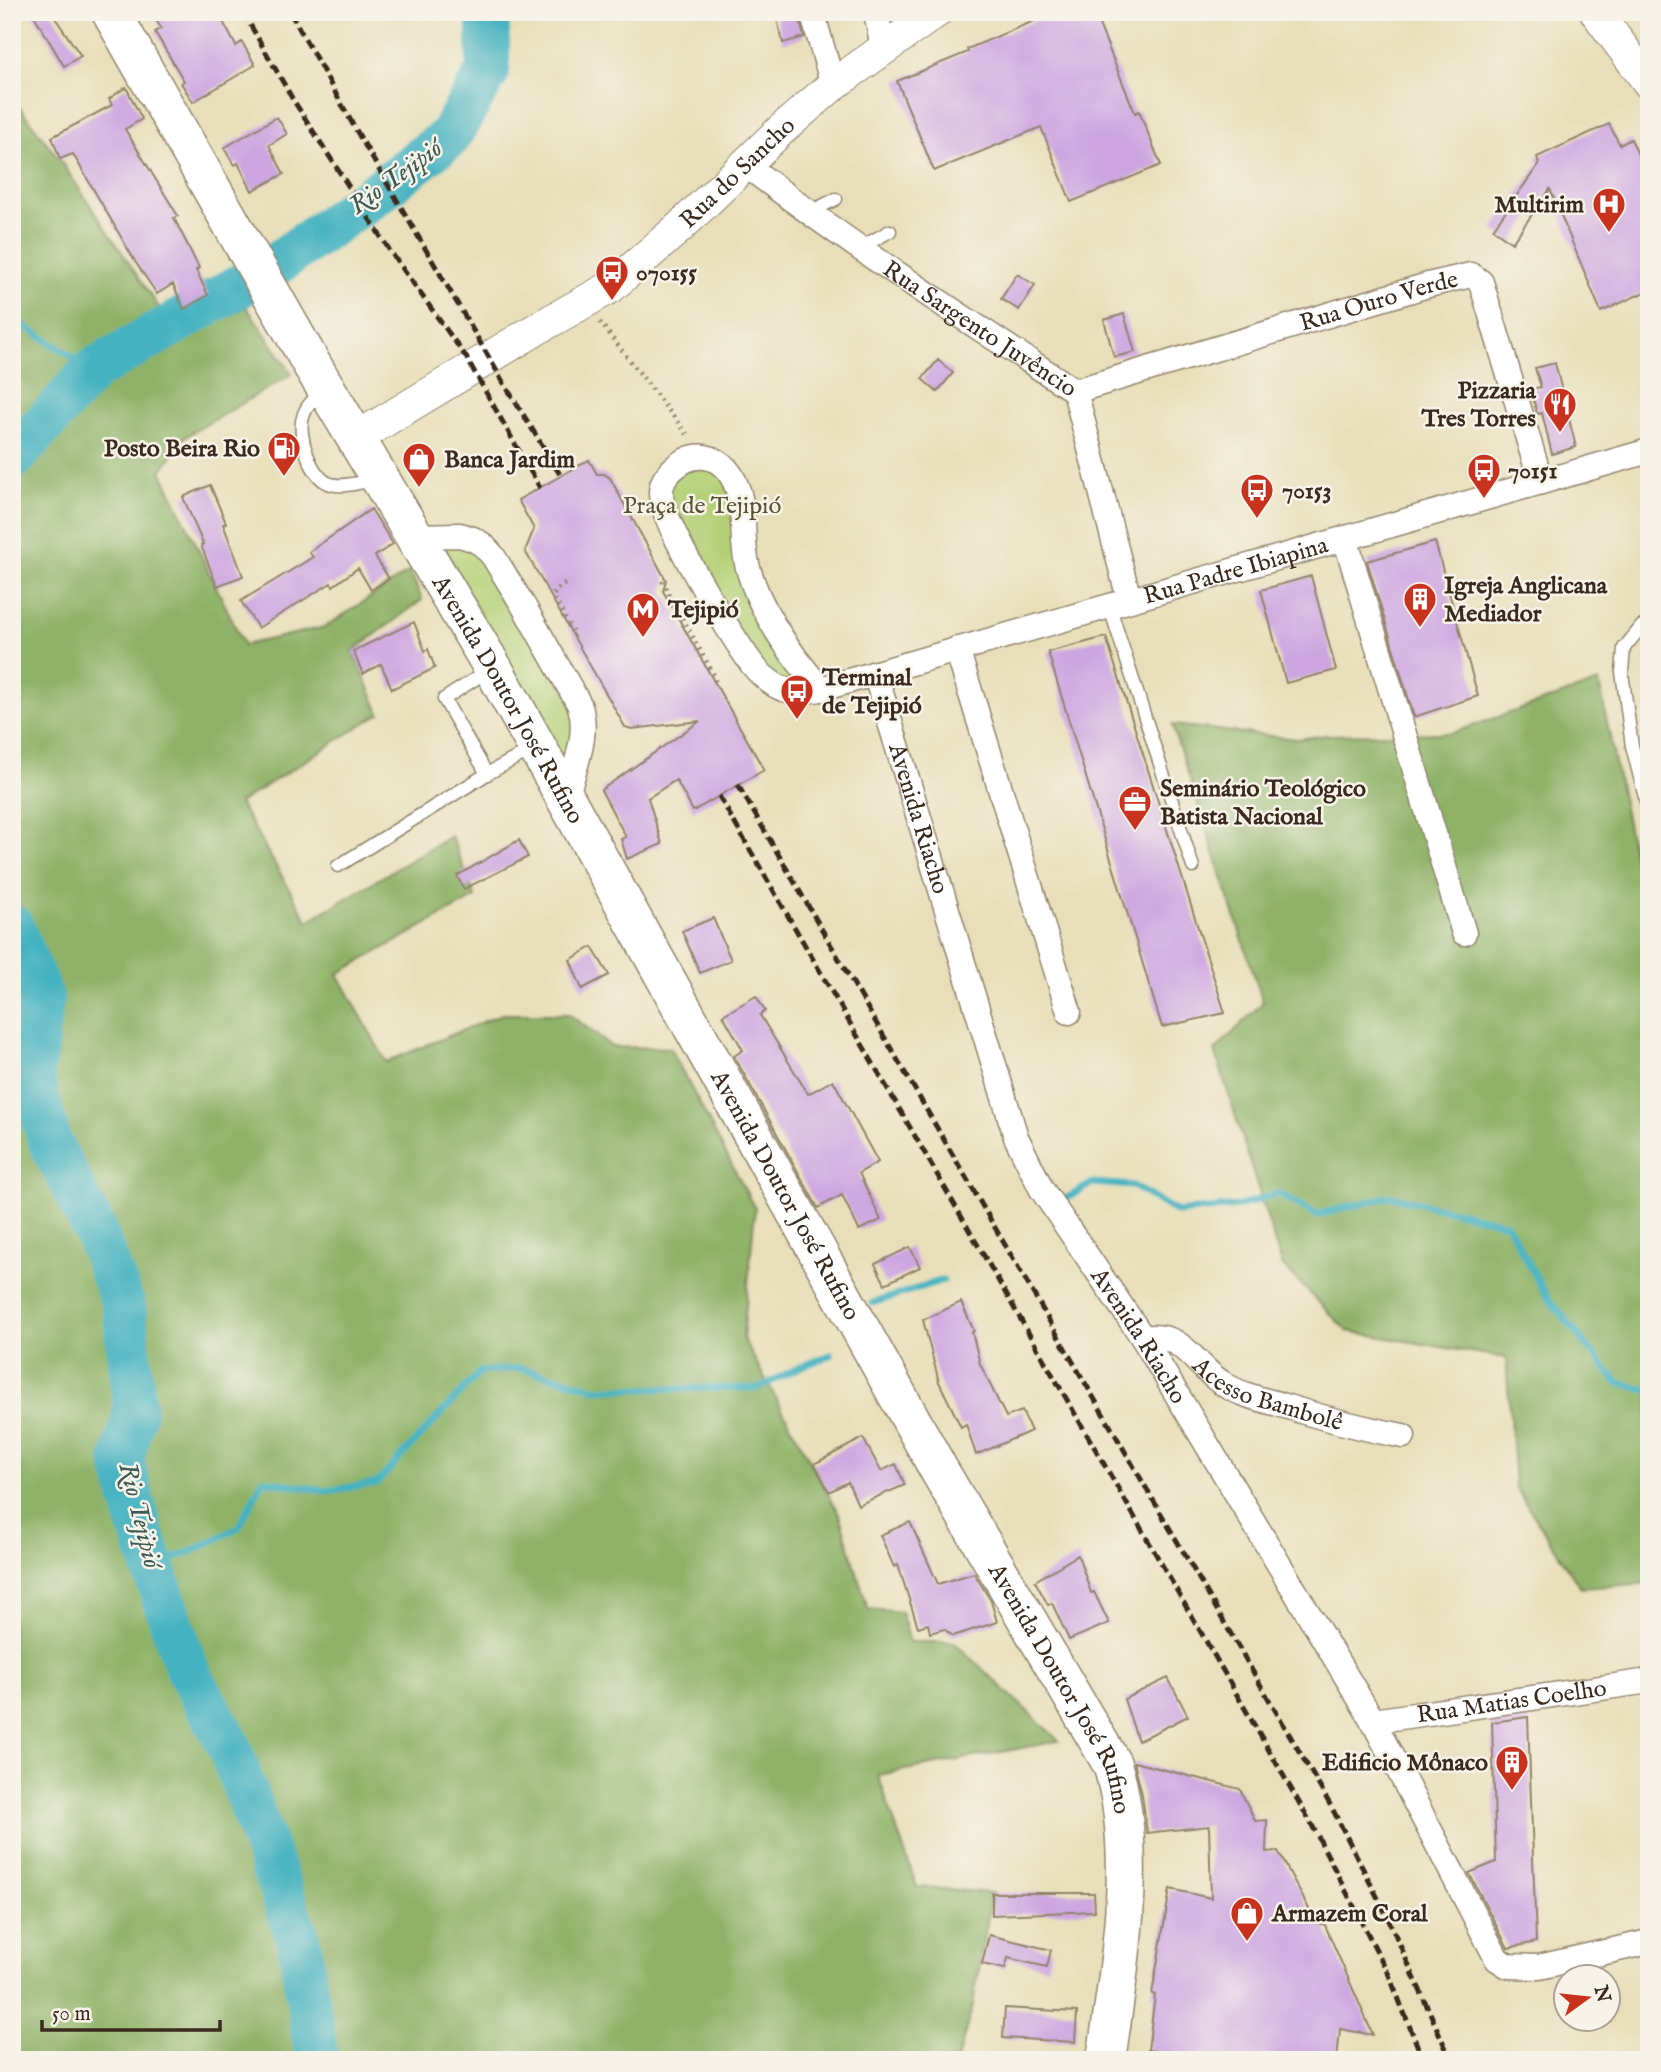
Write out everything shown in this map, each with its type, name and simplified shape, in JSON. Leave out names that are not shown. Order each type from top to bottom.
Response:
[{"type":"main road","name":"Avenida Doutor José Rufino","points":[[111,12],[320,377],[494,668],[932,1458],[1112,1764],[1123,1807],[1125,1877],[1121,1954],[1106,2060]]},
{"type":"street","points":[[812,12],[833,85]]},
{"type":"street","points":[[876,12],[883,48]]},
{"type":"street","name":"Rua do Sancho","points":[[356,438],[611,287],[833,85],[936,12]]},
{"type":"street","points":[[1596,12],[1649,83]]},
{"type":"street","name":"Rua Sargento Juvêncio","points":[[745,164],[858,249],[1075,391],[1119,602]]},
{"type":"street","name":"Rua Ouro Verde","points":[[1075,391],[1428,285],[1471,275],[1481,282],[1541,482]]},
{"type":"street","name":"Rua Padre Ibiapina","points":[[704,456],[687,460],[664,478],[661,492],[667,519],[702,585],[753,666],[777,687],[790,692],[821,689],[1649,451]]},
{"type":"street","points":[[704,456],[718,461],[729,472],[743,510],[747,567],[761,602],[797,662],[821,689]]},
{"type":"street","points":[[413,536],[460,535],[483,545],[494,556],[523,605],[583,715],[582,736],[566,798]]},
{"type":"street","points":[[1345,538],[1464,933]]},
{"type":"street","points":[[957,649],[1069,1012]]},
{"type":"street","name":"Avenida Riacho","points":[[875,673],[1016,1137],[1042,1190],[1143,1338],[1373,1721],[1497,1959],[1508,1966],[1539,1967],[1649,1942]]},
{"type":"street","name":"Acesso Bambolê","points":[[1143,1338],[1161,1337],[1176,1341],[1224,1384],[1244,1393],[1353,1427],[1403,1436]]},
{"type":"street","name":"Rua Matias Coelho","points":[[1373,1721],[1649,1681]]},
{"type":"lane","points":[[807,213],[836,199]]},
{"type":"lane","points":[[858,249],[890,231]]},
{"type":"lane","points":[[320,377],[303,415],[300,429],[308,457],[318,475],[324,482],[332,485],[381,479]]},
{"type":"lane","points":[[1119,602],[1193,867]]},
{"type":"lane","points":[[1649,624],[1642,626],[1624,648],[1622,672],[1632,746],[1649,813]]},
{"type":"lane","points":[[486,774],[444,699],[494,668]]},
{"type":"lane","points":[[338,866],[486,774],[537,747]]},
{"type":"path","points":[[584,302],[704,456]]},
{"type":"path","points":[[662,581],[714,675],[716,686]]},
{"type":"path","points":[[565,584],[557,589],[554,596],[572,631]]},
{"type":"green space","points":[[12,97],[60,160],[166,318],[246,306],[292,374],[185,437],[161,471],[244,645],[325,627],[410,571],[422,600],[353,651],[380,713],[239,803],[308,921],[451,836],[475,897],[338,974],[386,1062],[502,1014],[569,1014],[612,1047],[670,1048],[755,1209],[743,1338],[839,1514],[868,1609],[901,1612],[910,1642],[954,1642],[1059,1741],[878,1775],[917,1887],[992,1893],[973,2005],[957,2060],[12,2060]]},
{"type":"green space","name":"Praça de Tejipió","points":[[720,462],[750,569],[817,691],[775,688],[663,520],[670,474]]},
{"type":"green space","points":[[439,537],[467,538],[583,717],[566,777]]},
{"type":"green space","points":[[1599,682],[1649,934],[1649,1583],[1581,1588],[1515,1487],[1506,1358],[1347,1331],[1282,1265],[1215,1051],[1263,1002],[1172,725],[1297,739],[1327,735],[1452,733]]},
{"type":"building","points":[[32,12],[51,12],[81,56],[64,66]]},
{"type":"building","points":[[151,12],[218,12],[236,46],[242,42],[255,65],[193,102],[181,83],[184,81],[155,32],[161,28]]},
{"type":"building","points":[[775,12],[798,12],[804,37],[783,43]]},
{"type":"building","points":[[1037,12],[1094,12],[1135,113],[1139,111],[1161,165],[1071,202],[1041,127],[934,171],[897,81],[1039,19]]},
{"type":"building","points":[[126,87],[142,119],[125,129],[178,216],[174,218],[199,268],[196,270],[208,295],[184,309],[173,284],[157,294],[73,154],[60,159],[52,137],[112,105],[109,99]]},
{"type":"building","points":[[277,117],[287,134],[269,145],[284,174],[252,191],[238,163],[234,165],[224,148]]},
{"type":"building","name":"Multirim","points":[[1609,124],[1620,145],[1631,139],[1649,179],[1649,290],[1601,312],[1550,189],[1512,243],[1493,229],[1539,164],[1537,157]]},
{"type":"building","points":[[1017,274],[1035,285],[1019,310],[1001,299]]},
{"type":"building","points":[[1124,314],[1135,352],[1114,357],[1104,320]]},
{"type":"building","points":[[938,360],[953,373],[937,392],[922,379]]},
{"type":"building","points":[[1555,363],[1576,447],[1552,454],[1542,413],[1537,414],[1531,389],[1541,387],[1535,368]]},
{"type":"building","name":"Tejipió","points":[[589,460],[597,474],[610,478],[666,580],[663,591],[764,770],[693,811],[676,780],[648,798],[662,844],[627,859],[621,839],[626,837],[601,790],[700,721],[632,729],[625,727],[525,551],[534,529],[518,500]]},
{"type":"building","points":[[210,485],[243,576],[217,586],[183,497]]},
{"type":"building","points":[[371,509],[393,544],[375,556],[389,579],[371,590],[358,568],[333,586],[331,583],[258,628],[241,601],[313,557],[309,552]]},
{"type":"building","name":"Igreja Anglicana Mediador","points":[[1435,542],[1478,696],[1414,717],[1367,561]]},
{"type":"building","points":[[1311,576],[1336,670],[1286,683],[1261,590]]},
{"type":"building","points":[[414,622],[435,668],[392,689],[381,664],[363,674],[353,651]]},
{"type":"building","name":"Seminário Teológico Batista Nacional","points":[[1106,637],[1225,1013],[1162,1027],[1048,652]]},
{"type":"building","points":[[519,840],[528,857],[464,889],[457,876]]},
{"type":"building","points":[[713,918],[731,960],[700,973],[682,931]]},
{"type":"building","points":[[592,947],[609,975],[582,989],[570,960]]},
{"type":"building","points":[[756,996],[765,1011],[760,1015],[808,1094],[833,1080],[878,1162],[859,1173],[881,1220],[859,1230],[842,1195],[818,1208],[734,1056],[743,1050],[723,1015]]},
{"type":"building","points":[[910,1247],[920,1267],[885,1284],[875,1264]]},
{"type":"building","points":[[961,1302],[974,1331],[972,1332],[980,1364],[1006,1417],[1022,1411],[1031,1431],[976,1455],[966,1424],[961,1427],[939,1382],[923,1320]]},
{"type":"building","points":[[863,1438],[881,1471],[896,1464],[905,1485],[858,1505],[848,1482],[829,1492],[814,1464]]},
{"type":"building","points":[[910,1522],[938,1584],[974,1573],[991,1601],[997,1622],[953,1636],[944,1629],[930,1633],[928,1624],[918,1627],[898,1565],[894,1567],[880,1535]]},
{"type":"building","points":[[1078,1555],[1091,1593],[1094,1592],[1109,1623],[1069,1640],[1052,1603],[1048,1605],[1035,1581]]},
{"type":"building","points":[[1168,1678],[1188,1716],[1138,1741],[1124,1699]]},
{"type":"building","name":"Edificio Mônaco","points":[[1528,1717],[1536,1942],[1508,1948],[1469,1873],[1496,1862],[1492,1722]]},
{"type":"building","points":[[1134,1762],[1240,1789],[1255,1821],[1267,1820],[1266,1852],[1278,1851],[1316,1922],[1325,1925],[1373,2035],[1340,2029],[1337,2060],[1156,2060],[1156,2051],[1148,2050],[1155,1995],[1152,1994],[1170,1889],[1211,1898],[1209,1826],[1147,1833]]},
{"type":"building","points":[[992,1893],[1094,1893],[1095,1911],[992,1915]]},
{"type":"building","points":[[989,1935],[1051,1950],[1047,1967],[1008,1958],[1005,1969],[982,1964]]},
{"type":"building","points":[[1005,2008],[1077,2012],[1075,2042],[1003,2038]]},
{"type":"waterway","name":"Rio Tejipió","points":[[12,459],[93,370],[266,271],[367,200],[449,137],[488,71],[488,12]]},
{"type":"waterway","points":[[12,318],[93,370]]},
{"type":"waterway","name":"Rio Tejipió","points":[[12,926],[42,998],[32,1077],[50,1142],[95,1231],[124,1306],[135,1411],[122,1460],[138,1521],[187,1669],[228,1743],[299,1941],[317,2060]]},
{"type":"waterway","points":[[1063,1200],[1093,1183],[1133,1186],[1177,1212],[1239,1206],[1278,1193],[1317,1215],[1391,1196],[1507,1224],[1547,1297],[1617,1382],[1649,1391]]},
{"type":"waterway","points":[[873,1303],[943,1280]]},
{"type":"waterway","points":[[153,1566],[195,1550],[239,1527],[263,1480],[326,1491],[377,1483],[480,1372],[520,1368],[597,1389],[759,1388],[831,1355]]},
{"type":"railway","points":[[243,12],[292,98],[390,251],[466,357],[540,488]]},
{"type":"railway","points":[[290,12],[360,137],[561,476]]},
{"type":"railway","points":[[738,785],[1332,1808],[1387,1916],[1451,2060]]},
{"type":"railway","points":[[719,796],[1312,1825],[1389,1975],[1423,2060]]},
{"type":"place","name":"Multirim","points":[[1609,234]]},
{"type":"place","name":"070155","points":[[612,302]]},
{"type":"place","name":"Pizzaria Tres Torres","points":[[1560,434]]},
{"type":"place","name":"Posto Beira Rio","points":[[284,478]]},
{"type":"place","name":"Banca Jardim","points":[[419,489]]},
{"type":"place","name":"70151","points":[[1484,500]]},
{"type":"place","name":"70153","points":[[1257,520]]},
{"type":"place","name":"Igreja Anglicana Mediador","points":[[1420,629]]},
{"type":"place","name":"Tejipió","points":[[643,639]]},
{"type":"place","name":"Terminal de Tejipió","points":[[797,721]]},
{"type":"place","name":"Seminário Teológico Batista Nacional","points":[[1135,832]]},
{"type":"place","name":"Edificio Mônaco","points":[[1512,1792]]},
{"type":"place","name":"Armazem Coral","points":[[1247,1943]]}]
